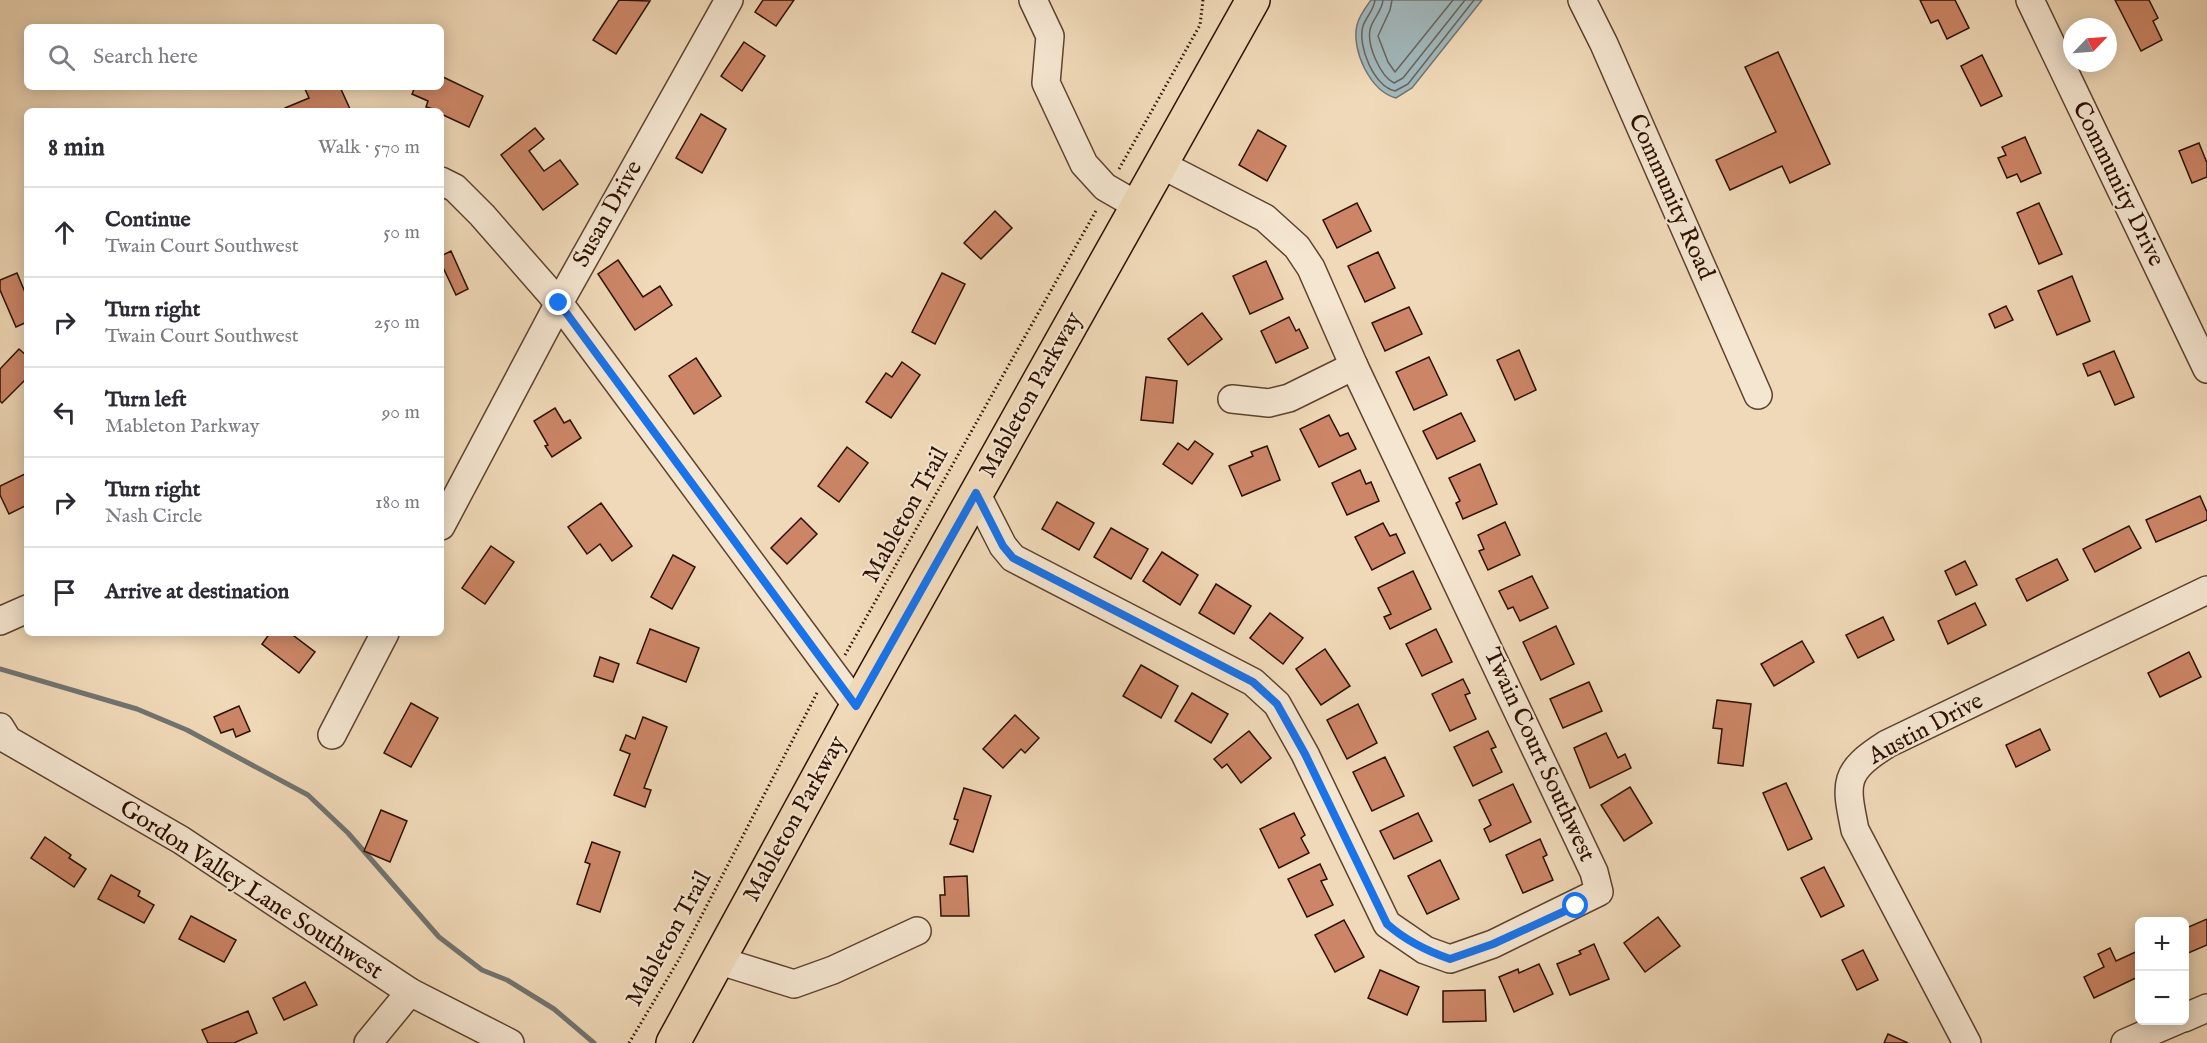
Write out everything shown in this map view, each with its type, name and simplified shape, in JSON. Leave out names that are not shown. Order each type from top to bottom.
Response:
[{"type":"main road","name":"Mableton Parkway","points":[[673,1043],[856,706],[1253,0]]},
{"type":"street","name":"Susan Drive","points":[[444,520],[559,303],[729,0]]},
{"type":"street","points":[[1033,0],[1050,36],[1046,83],[1084,164],[1107,189],[1138,206]]},
{"type":"street","name":"Community Road","points":[[1582,0],[1604,44],[1758,395]]},
{"type":"street","name":"Community Drive","points":[[2030,0],[2207,369]]},
{"type":"street","name":"Twain Court Southwest","points":[[976,493],[1003,546],[1013,558],[1253,682],[1277,704],[1305,754],[1387,924],[1425,950],[1450,959],[1493,944],[1599,892],[1594,872],[1354,366],[1311,268],[1297,247],[1265,218],[1162,165]]},
{"type":"street","points":[[444,182],[455,188],[482,215],[559,303],[856,706]]},
{"type":"street","points":[[1232,399],[1269,403],[1289,398],[1354,366]]},
{"type":"street","name":"Austin Drive","points":[[1967,1043],[1855,830],[1847,791],[1849,780],[1856,767],[1887,744],[2207,590]]},
{"type":"street","points":[[0,621],[24,610]]},
{"type":"street","points":[[332,735],[383,636]]},
{"type":"street","name":"Gordon Valley Lane Southwest","points":[[0,727],[8,740],[181,840],[410,992],[510,1043]]},
{"type":"street","points":[[717,960],[794,984],[833,970],[917,931]]},
{"type":"street","points":[[368,1043],[410,992]]},
{"type":"street","points":[[2189,1016],[2207,1008]]},
{"type":"street","points":[[2125,1043],[2166,1025]]},
{"type":"path","name":"Mableton Trail","points":[[629,1043],[678,961],[812,698],[853,645],[1200,25],[1203,0]]},
{"type":"water","points":[[1371,0],[1482,0],[1412,88],[1396,98],[1378,87],[1371,78],[1364,68],[1357,46],[1358,22]]},
{"type":"building","points":[[619,0],[650,1],[616,54],[593,40]]},
{"type":"building","points":[[763,0],[794,0],[776,26],[755,12]]},
{"type":"building","points":[[1920,0],[1955,0],[1969,28],[1947,39],[1938,20],[1931,23]]},
{"type":"building","points":[[2115,0],[2149,0],[2158,18],[2153,21],[2162,40],[2141,51]]},
{"type":"building","points":[[744,42],[765,56],[742,91],[721,76]]},
{"type":"building","points":[[1778,52],[1830,164],[1790,183],[1782,166],[1730,190],[1716,160],[1776,132],[1745,67]]},
{"type":"building","points":[[1982,55],[2002,96],[1981,106],[1961,66]]},
{"type":"building","points":[[444,77],[483,96],[469,127],[444,115],[444,108],[426,107],[428,101],[412,94],[414,90],[444,90]]},
{"type":"building","points":[[305,90],[341,90],[350,108],[285,108],[309,98]]},
{"type":"building","points":[[701,114],[726,129],[702,173],[676,158]]},
{"type":"building","points":[[535,128],[544,139],[529,151],[544,171],[560,160],[578,184],[543,210],[501,155]]},
{"type":"building","points":[[1258,130],[1286,146],[1267,181],[1239,165]]},
{"type":"building","points":[[2025,137],[2041,173],[2021,182],[2017,174],[2007,178],[1998,158],[2006,155],[2002,147]]},
{"type":"building","points":[[2199,143],[2207,163],[2207,177],[2192,183],[2179,151]]},
{"type":"building","points":[[1357,203],[1371,231],[1337,248],[1323,220]]},
{"type":"building","points":[[2039,203],[2062,254],[2039,264],[2017,213]]},
{"type":"building","points":[[995,211],[1012,228],[981,259],[964,243]]},
{"type":"building","points":[[451,251],[468,289],[456,295],[444,269],[444,254]]},
{"type":"building","points":[[1378,252],[1395,288],[1365,302],[1348,266]]},
{"type":"building","points":[[618,260],[643,297],[660,286],[672,305],[635,330],[598,274]]},
{"type":"building","points":[[1266,261],[1283,299],[1250,314],[1233,276]]},
{"type":"building","points":[[17,273],[24,290],[24,323],[16,327],[0,290],[0,280]]},
{"type":"building","points":[[942,273],[965,284],[935,344],[912,332]]},
{"type":"building","points":[[2072,276],[2090,321],[2057,335],[2038,291]]},
{"type":"building","points":[[2006,306],[2013,320],[1995,328],[1989,314]]},
{"type":"building","points":[[1409,307],[1422,334],[1385,351],[1372,323]]},
{"type":"building","points":[[1202,313],[1222,339],[1188,365],[1168,339]]},
{"type":"building","points":[[1289,317],[1296,331],[1299,329],[1308,348],[1276,363],[1261,331]]},
{"type":"building","points":[[19,349],[24,353],[24,381],[2,403],[0,401],[0,369]]},
{"type":"building","points":[[1519,350],[1536,390],[1515,400],[1497,360]]},
{"type":"building","points":[[2114,351],[2134,397],[2115,405],[2100,371],[2088,376],[2083,364]]},
{"type":"building","points":[[1429,357],[1447,395],[1414,410],[1396,372]]},
{"type":"building","points":[[696,358],[721,396],[694,414],[669,376]]},
{"type":"building","points":[[902,362],[920,375],[891,418],[866,402],[886,373],[892,377]]},
{"type":"building","points":[[1146,377],[1177,381],[1173,423],[1141,420]]},
{"type":"building","points":[[555,408],[564,423],[570,420],[581,438],[552,457],[534,421]]},
{"type":"building","points":[[1461,413],[1475,441],[1437,459],[1423,431]]},
{"type":"building","points":[[1329,415],[1340,436],[1348,433],[1356,449],[1319,467],[1300,429]]},
{"type":"building","points":[[1195,441],[1213,454],[1192,484],[1163,464],[1178,443],[1188,450]]},
{"type":"building","points":[[1267,446],[1280,480],[1242,496],[1229,466],[1253,456],[1251,452]]},
{"type":"building","points":[[847,447],[868,463],[839,502],[818,486]]},
{"type":"building","points":[[1480,464],[1497,504],[1463,519],[1456,503],[1460,501],[1449,478]]},
{"type":"building","points":[[1360,470],[1366,484],[1371,482],[1379,501],[1347,515],[1332,483]]},
{"type":"building","points":[[24,474],[24,506],[9,514],[0,495],[0,486]]},
{"type":"building","points":[[2200,496],[2207,512],[2207,520],[2156,542],[2146,520]]},
{"type":"building","points":[[1057,502],[1094,523],[1079,550],[1042,529]]},
{"type":"building","points":[[601,503],[632,546],[612,561],[600,544],[587,554],[568,527]]},
{"type":"building","points":[[801,518],[817,534],[787,564],[771,548]]},
{"type":"building","points":[[1505,522],[1520,555],[1488,570],[1479,551],[1484,549],[1478,535]]},
{"type":"building","points":[[1383,523],[1390,536],[1396,534],[1405,553],[1372,570],[1355,537]]},
{"type":"building","points":[[2129,526],[2141,548],[2095,572],[2083,549]]},
{"type":"building","points":[[1111,528],[1148,549],[1131,579],[1094,557]]},
{"type":"building","points":[[491,546],[514,562],[485,604],[462,588]]},
{"type":"building","points":[[1162,552],[1198,575],[1180,605],[1143,581]]},
{"type":"building","points":[[673,555],[695,567],[672,609],[651,597]]},
{"type":"building","points":[[2057,559],[2068,580],[2027,601],[2016,579]]},
{"type":"building","points":[[1965,561],[1977,585],[1956,595],[1945,571]]},
{"type":"building","points":[[1413,571],[1431,609],[1390,629],[1384,617],[1391,614],[1378,588]]},
{"type":"building","points":[[1532,576],[1548,608],[1520,621],[1513,607],[1508,609],[1499,591]]},
{"type":"building","points":[[1216,584],[1251,606],[1234,634],[1199,613]]},
{"type":"building","points":[[1975,603],[1986,625],[1948,644],[1938,621]]},
{"type":"building","points":[[1270,613],[1303,638],[1283,664],[1250,638]]},
{"type":"building","points":[[1883,617],[1894,640],[1858,658],[1846,635]]},
{"type":"building","points":[[1556,626],[1574,664],[1541,680],[1523,642]]},
{"type":"building","points":[[650,629],[699,648],[686,682],[637,663]]},
{"type":"building","points":[[1436,629],[1452,662],[1422,676],[1406,644]]},
{"type":"building","points":[[268,636],[294,636],[315,652],[299,673],[262,644]]},
{"type":"building","points":[[1802,641],[1814,662],[1774,686],[1761,664]]},
{"type":"building","points":[[1325,649],[1350,686],[1321,705],[1296,669]]},
{"type":"building","points":[[2189,652],[2201,677],[2160,697],[2148,673]]},
{"type":"building","points":[[600,657],[619,664],[613,682],[594,676]]},
{"type":"building","points":[[1141,665],[1178,686],[1161,718],[1123,696]]},
{"type":"building","points":[[1463,679],[1470,693],[1465,695],[1476,719],[1450,731],[1432,694]]},
{"type":"building","points":[[1589,682],[1602,711],[1563,728],[1550,699]]},
{"type":"building","points":[[1192,693],[1228,714],[1211,743],[1175,721]]},
{"type":"building","points":[[1717,700],[1751,704],[1743,766],[1718,763],[1722,729],[1713,728]]},
{"type":"building","points":[[411,703],[438,718],[411,767],[384,753]]},
{"type":"building","points":[[1358,704],[1377,743],[1347,759],[1327,720]]},
{"type":"building","points":[[239,706],[250,731],[236,737],[233,729],[221,733],[214,717]]},
{"type":"building","points":[[1015,715],[1039,738],[1025,753],[1021,749],[1003,768],[983,749]]},
{"type":"building","points":[[643,717],[667,727],[644,788],[651,790],[645,807],[614,795],[630,754],[620,750],[626,735],[635,739]]},
{"type":"building","points":[[2040,729],[2050,750],[2016,767],[2006,745]]},
{"type":"building","points":[[1249,731],[1271,758],[1241,783],[1227,764],[1222,768],[1214,759]]},
{"type":"building","points":[[1488,731],[1496,747],[1491,749],[1502,772],[1473,786],[1454,747]]},
{"type":"building","points":[[1606,733],[1618,758],[1625,754],[1631,768],[1590,788],[1574,748]]},
{"type":"building","points":[[1385,757],[1404,796],[1372,811],[1353,772]]},
{"type":"building","points":[[1786,783],[1812,839],[1788,850],[1763,793]]},
{"type":"building","points":[[1513,784],[1531,822],[1490,842],[1484,829],[1491,825],[1479,800]]},
{"type":"building","points":[[1630,787],[1652,823],[1624,841],[1601,805]]},
{"type":"building","points":[[964,788],[991,796],[973,852],[950,844],[958,820],[954,819]]},
{"type":"building","points":[[381,810],[407,821],[390,862],[364,851]]},
{"type":"building","points":[[1294,813],[1305,835],[1301,838],[1309,853],[1279,868],[1260,829]]},
{"type":"building","points":[[1418,813],[1432,841],[1394,859],[1380,831]]},
{"type":"building","points":[[45,837],[71,855],[69,858],[86,869],[74,887],[31,858]]},
{"type":"building","points":[[1540,839],[1547,855],[1543,857],[1553,880],[1523,893],[1506,855]]},
{"type":"building","points":[[592,842],[620,852],[600,912],[577,904],[590,864],[585,862]]},
{"type":"building","points":[[1440,860],[1459,899],[1427,914],[1408,876]]},
{"type":"building","points":[[1320,864],[1327,879],[1321,881],[1333,905],[1307,917],[1288,879]]},
{"type":"building","points":[[1824,867],[1844,906],[1821,917],[1801,878]]},
{"type":"building","points":[[111,875],[140,891],[138,896],[154,905],[144,923],[98,899]]},
{"type":"building","points":[[967,876],[969,916],[941,916],[940,895],[945,895],[944,877]]},
{"type":"building","points":[[191,916],[236,940],[224,962],[179,939]]},
{"type":"building","points":[[1658,917],[1680,946],[1645,972],[1624,943]]},
{"type":"building","points":[[2207,919],[2207,945],[2189,953],[2189,927]]},
{"type":"building","points":[[1344,920],[1364,957],[1335,972],[1315,935]]},
{"type":"building","points":[[1594,944],[1609,979],[1570,995],[1557,964],[1581,954],[1579,951]]},
{"type":"building","points":[[2110,948],[2116,961],[2135,952],[2135,978],[2094,998],[2084,977],[2104,967],[2098,954]]},
{"type":"building","points":[[1863,950],[1878,980],[1857,990],[1842,960]]},
{"type":"building","points":[[1539,964],[1553,994],[1514,1012],[1499,977],[1518,969],[1519,973]]},
{"type":"building","points":[[1380,970],[1419,987],[1407,1015],[1368,998]]},
{"type":"building","points":[[305,982],[317,1005],[284,1020],[273,998]]},
{"type":"building","points":[[1485,990],[1486,1021],[1443,1022],[1443,991]]},
{"type":"building","points":[[248,1011],[257,1033],[234,1043],[208,1043],[202,1030]]},
{"type":"building","points":[[1888,1034],[1908,1043],[1884,1043]]},
{"type":"waterway","points":[[0,669],[137,709],[187,730],[308,795],[348,833],[439,937],[482,970],[507,980],[554,1009],[594,1043]]},
{"type":"route","points":[[559,303],[856,706],[976,493],[1003,546],[1013,558],[1253,682],[1277,704],[1305,754],[1387,924],[1400,936],[1425,950],[1450,959],[1493,944],[1576,906]]}]
